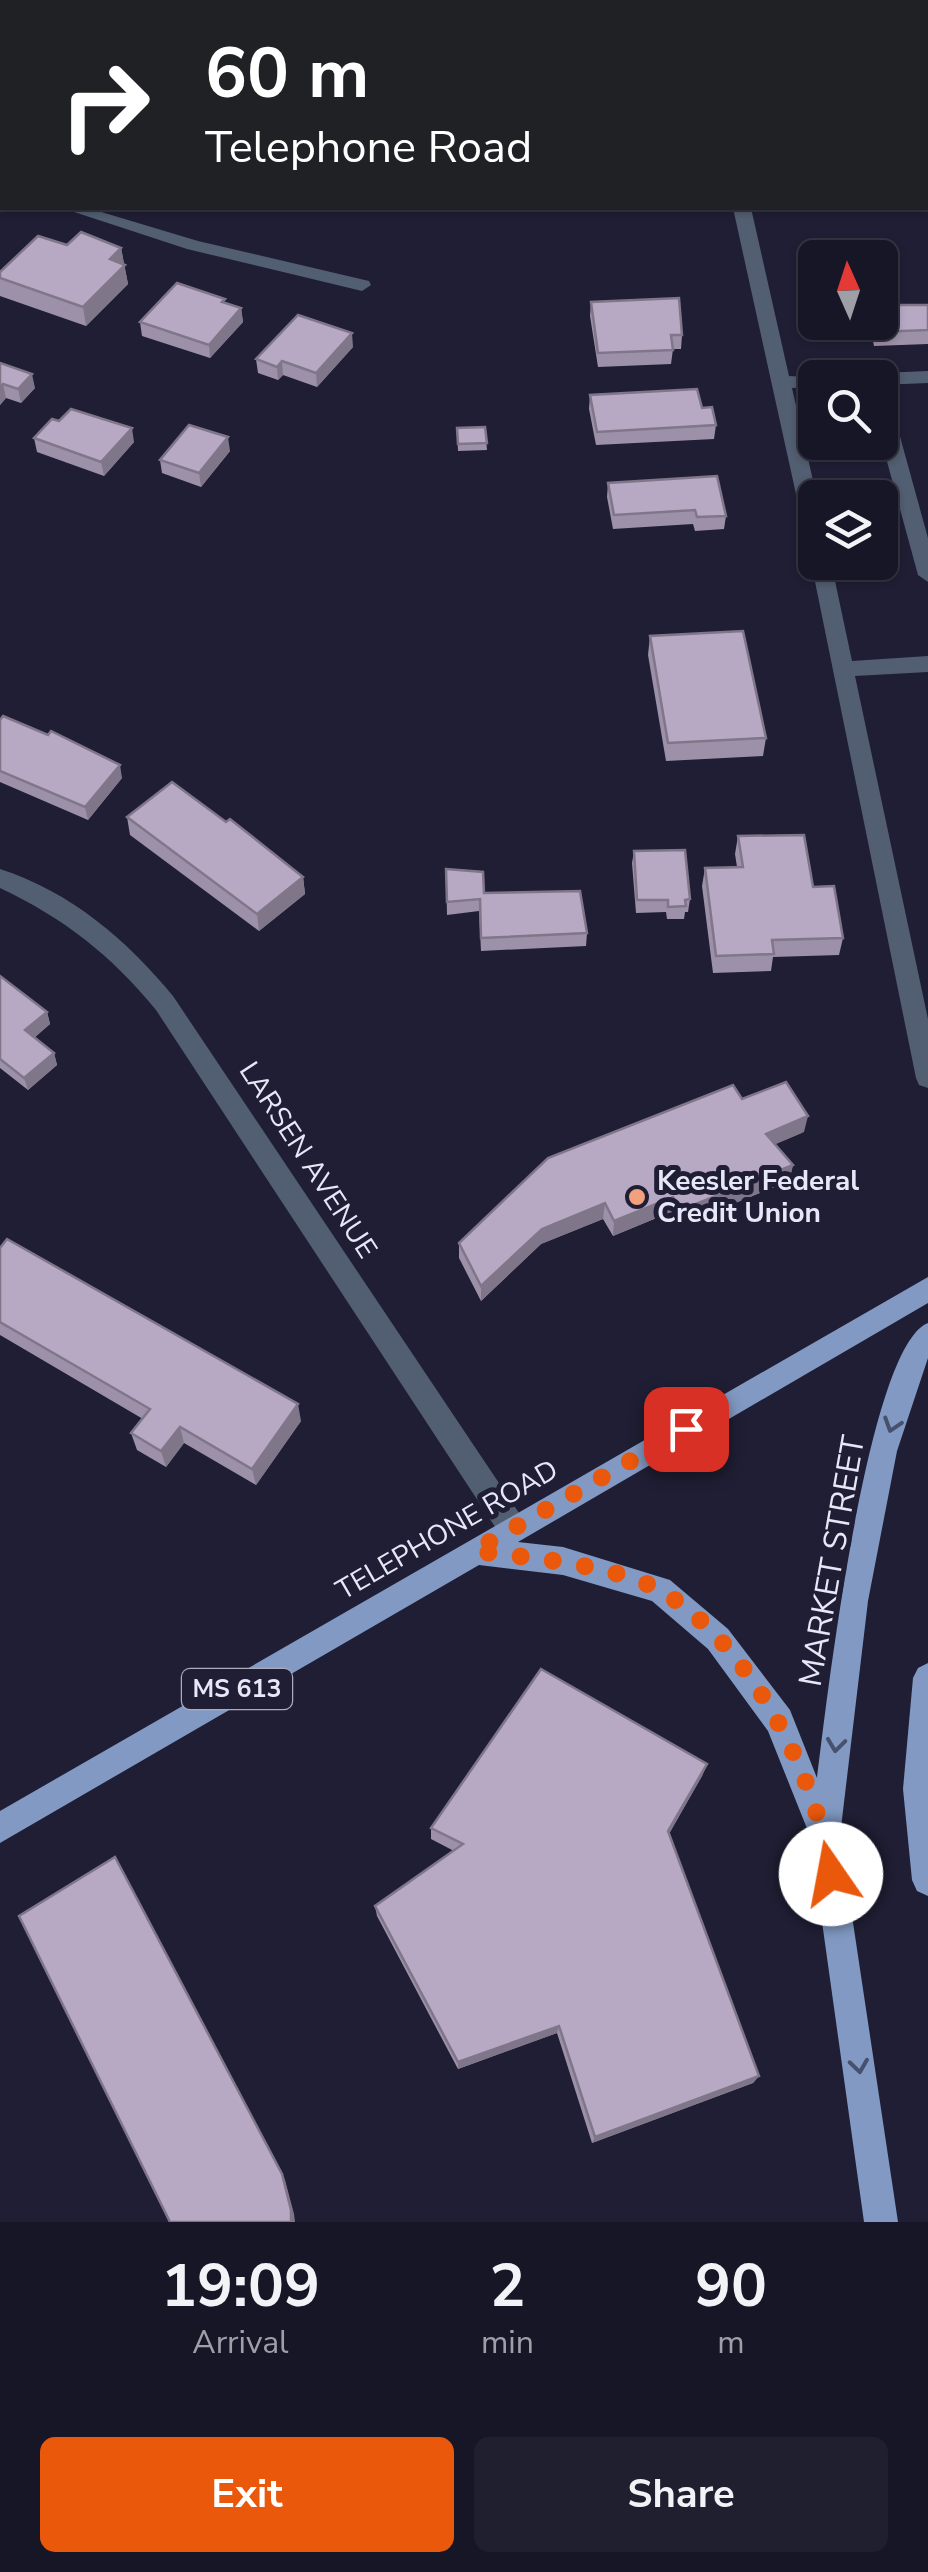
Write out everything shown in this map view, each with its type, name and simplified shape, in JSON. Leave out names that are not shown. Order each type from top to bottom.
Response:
[{"type":"main road","name":"TELEPHONE ROAD","points":[[0,1828],[928,1289]]},
{"type":"main road","name":"MARKET STREET","points":[[881,2222],[825,1836],[854,1601],[883,1451],[917,1351],[928,1335]]},
{"type":"main road","points":[[474,1551],[562,1561],[660,1590],[718,1639],[779,1721],[825,1836]]},
{"type":"main road","points":[[926,1696],[918,1789],[928,1880]]},
{"type":"street","points":[[78,210],[193,245],[362,285]]},
{"type":"street","points":[[742,210],[803,480]]},
{"type":"street","points":[[898,379],[928,378]]},
{"type":"street","points":[[781,382],[798,382]]},
{"type":"street","points":[[896,460],[928,575]]},
{"type":"street","points":[[825,580],[916,967],[928,1078]]},
{"type":"street","points":[[844,669],[928,664]]},
{"type":"street","name":"LARSEN AVENUE","points":[[0,878],[56,903],[97,929],[135,963],[187,1032],[513,1530]]},
{"type":"building","points":[[81,232],[121,248],[110,259],[125,265],[83,307],[0,278],[0,272],[38,236],[67,245]]},
{"type":"building","points":[[177,283],[241,308],[209,345],[140,322]]},
{"type":"building","points":[[679,298],[682,335],[671,335],[673,350],[598,353],[591,302]]},
{"type":"building","points":[[898,305],[928,305],[928,330],[898,331]]},
{"type":"building","points":[[298,315],[352,333],[316,373],[282,361],[277,367],[256,359]]},
{"type":"building","points":[[0,363],[32,374],[18,389],[3,384],[0,388]]},
{"type":"building","points":[[697,389],[702,408],[712,407],[716,425],[597,432],[590,395]]},
{"type":"building","points":[[71,409],[132,428],[101,462],[34,438],[52,419],[59,421]]},
{"type":"building","points":[[189,425],[228,437],[199,473],[160,460]]},
{"type":"building","points":[[485,427],[487,443],[458,444],[457,428]]},
{"type":"building","points":[[717,476],[726,516],[697,517],[695,510],[614,515],[608,483]]},
{"type":"building","points":[[743,631],[766,738],[668,743],[650,636]]},
{"type":"building","points":[[3,716],[48,735],[51,731],[120,765],[85,807],[0,771]]},
{"type":"building","points":[[172,782],[226,822],[230,819],[303,877],[257,914],[127,817]]},
{"type":"building","points":[[804,835],[813,887],[834,886],[843,938],[772,940],[774,954],[716,956],[705,868],[743,867],[738,836]]},
{"type":"building","points":[[685,850],[690,899],[685,900],[686,906],[668,907],[668,900],[637,900],[634,851]]},
{"type":"building","points":[[446,869],[483,872],[484,893],[580,891],[587,933],[481,938],[480,899],[447,902]]},
{"type":"building","points":[[0,976],[47,1012],[25,1030],[54,1053],[24,1078],[0,1059]]},
{"type":"building","name":"Keesler Federal Credit Union","points":[[786,1082],[808,1116],[766,1134],[793,1165],[681,1210],[673,1197],[614,1221],[605,1203],[542,1229],[481,1286],[459,1243],[548,1158],[733,1085],[742,1099]]},
{"type":"building","points":[[7,1239],[298,1404],[252,1469],[180,1427],[161,1451],[131,1433],[150,1409],[0,1322],[0,1248]]},
{"type":"building","points":[[541,1669],[707,1764],[668,1831],[759,2076],[595,2137],[559,2026],[458,2062],[375,1906],[463,1844],[431,1828]]},
{"type":"building","points":[[115,1857],[282,2174],[291,2222],[170,2222],[19,1916]]},
{"type":"place","name":"Keesler Federal Credit Union","points":[[637,1197]]},
{"type":"route","points":[[686,1429],[474,1551],[562,1561],[660,1590],[718,1639],[779,1721],[825,1836],[831,1874]]}]
